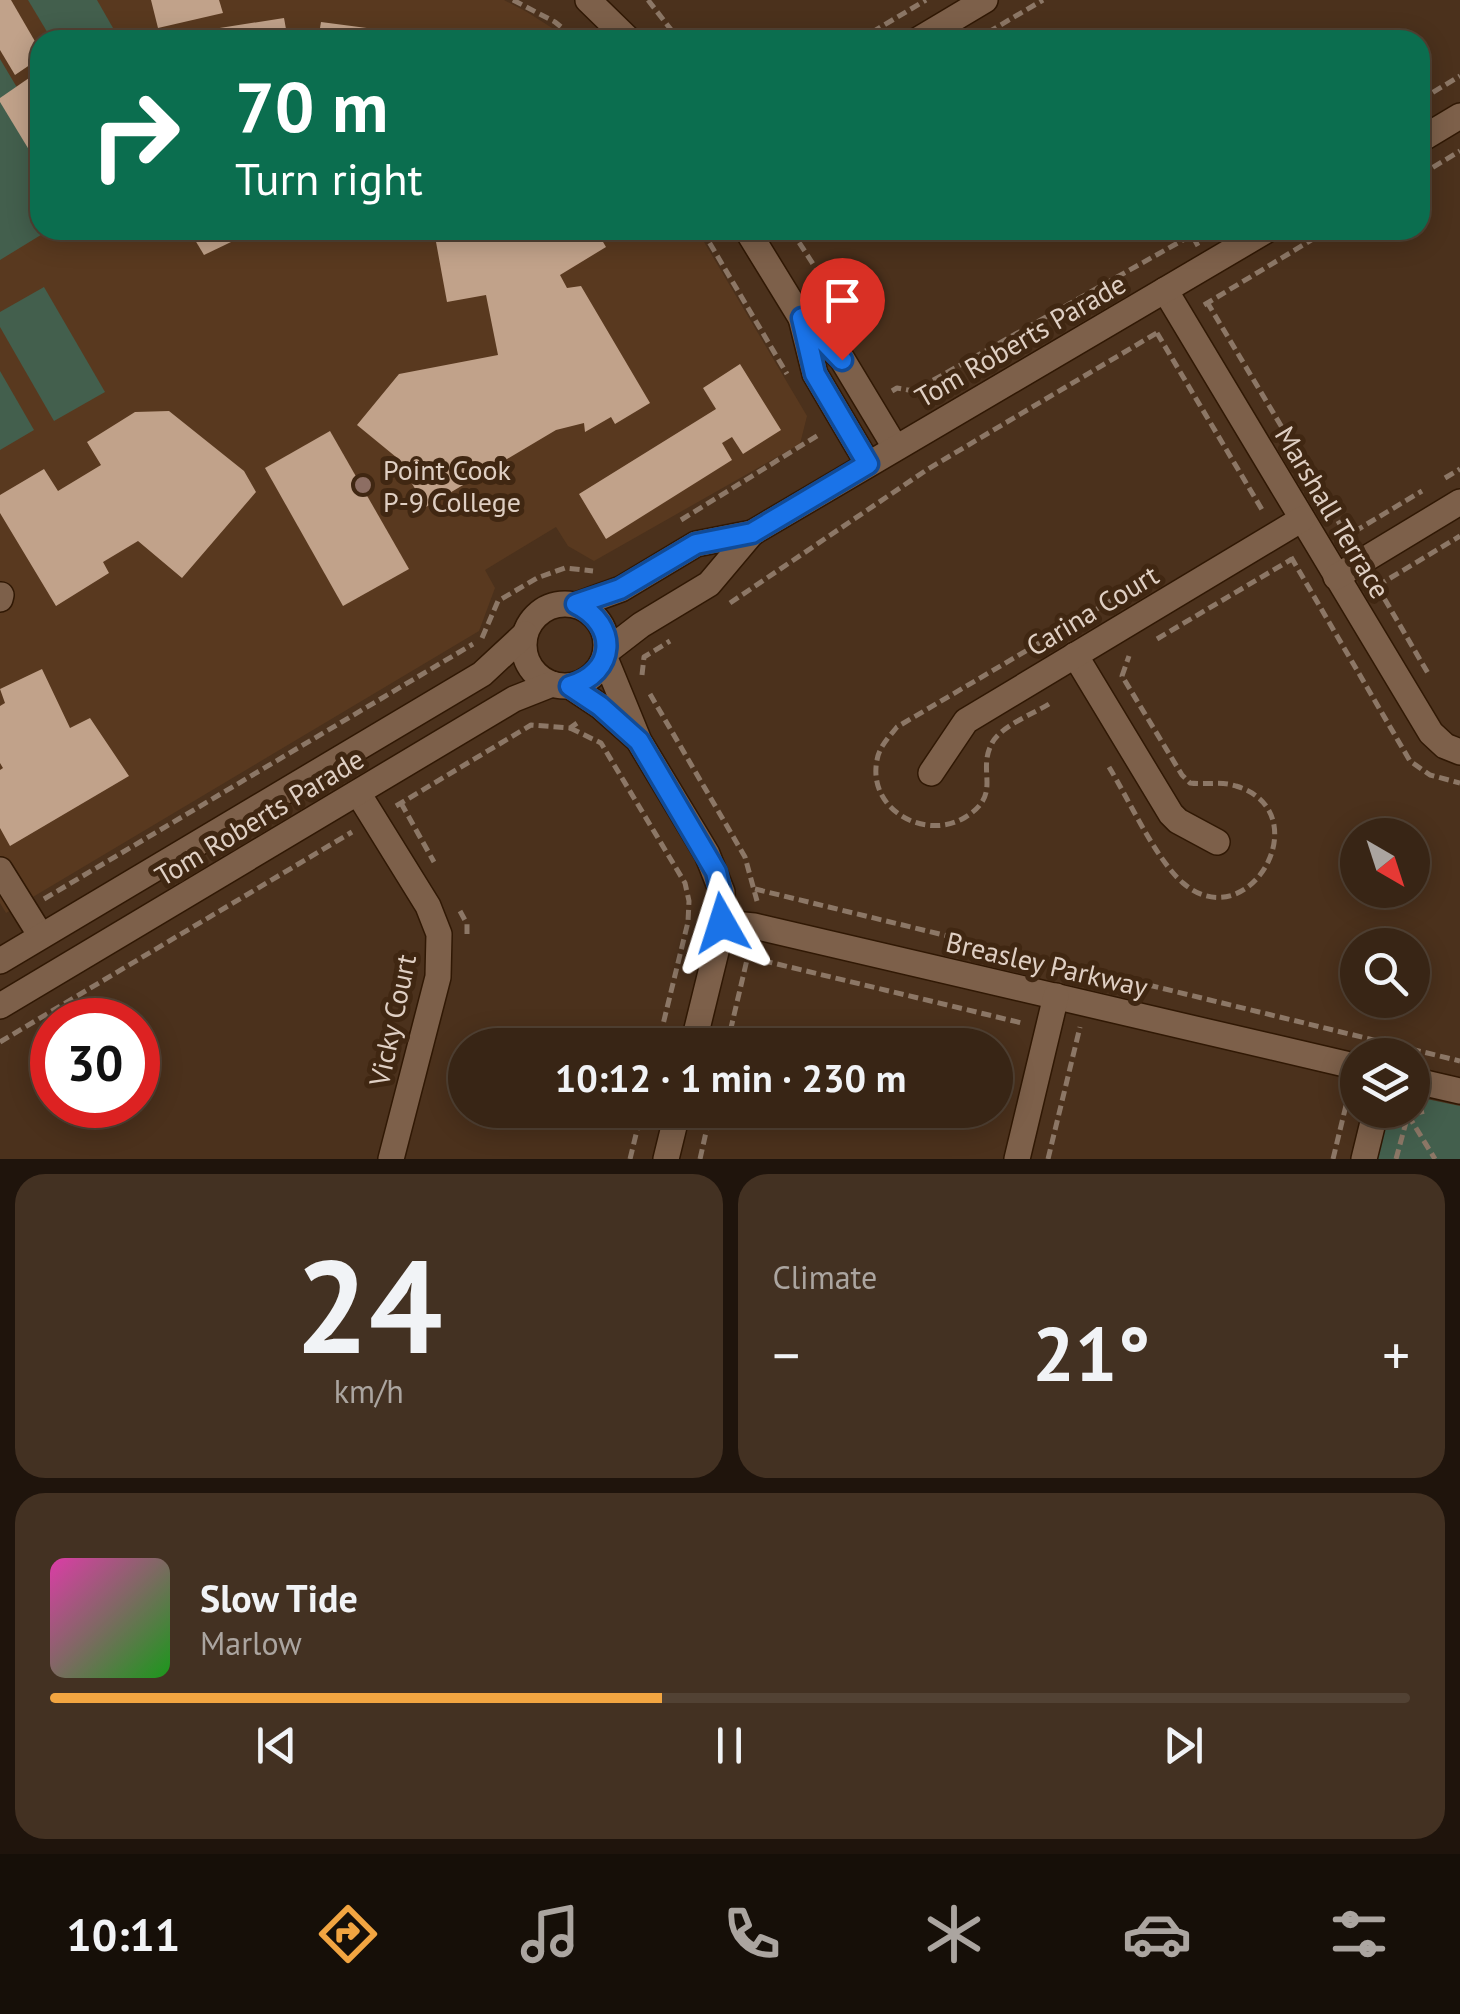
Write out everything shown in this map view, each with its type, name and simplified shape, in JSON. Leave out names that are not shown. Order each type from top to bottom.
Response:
[{"type":"street","points":[[588,0],[620,30]]},
{"type":"street","points":[[935,30],[986,0]]},
{"type":"street","points":[[1430,134],[1460,116]]},
{"type":"street","points":[[753,240],[802,318],[842,360],[896,447]]},
{"type":"street","name":"Tom Roberts Parade","points":[[606,655],[642,625],[709,584],[752,533],[1250,240]]},
{"type":"street","name":"Marshall Terrace","points":[[1165,290],[1430,734],[1460,752]]},
{"type":"street","points":[[802,318],[815,374],[868,464]]},
{"type":"street","points":[[1336,576],[1460,502]]},
{"type":"street","name":"Carina Court","points":[[931,772],[966,721],[1302,520]]},
{"type":"street","name":"Tom Roberts Parade","points":[[576,604],[620,589],[696,544],[752,533]]},
{"type":"street","points":[[610,698],[561,686],[532,670],[524,646],[525,634],[539,612],[564,603],[576,604],[588,610],[603,628],[610,698],[716,872],[724,907],[698,1028]]},
{"type":"street","name":"Tom Roberts Parade","points":[[0,961],[482,674],[525,634]]},
{"type":"street","points":[[561,686],[592,677],[606,655]]},
{"type":"street","points":[[1075,656],[1171,814],[1217,842]]},
{"type":"street","name":"Tom Roberts Parade","points":[[0,1006],[514,699],[561,686]]},
{"type":"street","name":"Vicky Court","points":[[358,794],[428,906],[439,934],[438,978],[391,1159]]},
{"type":"street","points":[[0,870],[41,936]]},
{"type":"street","name":"Breasley Parkway","points":[[722,923],[754,926],[1340,1062]]},
{"type":"street","points":[[1018,1159],[1056,996]]},
{"type":"street","points":[[1430,1084],[1460,1091]]},
{"type":"street","points":[[666,1159],[674,1128]]},
{"type":"street","points":[[1364,1159],[1372,1128]]},
{"type":"path","points":[[513,0],[565,30]]},
{"type":"path","points":[[648,0],[670,30]]},
{"type":"path","points":[[876,30],[926,0]]},
{"type":"path","points":[[992,30],[1042,0]]},
{"type":"path","points":[[1430,94],[1460,76]]},
{"type":"path","points":[[1430,169],[1460,151]]},
{"type":"path","points":[[708,240],[792,382]]},
{"type":"path","points":[[798,240],[866,345]]},
{"type":"path","points":[[870,405],[894,390],[914,391],[1183,240]]},
{"type":"path","points":[[728,604],[928,469],[1311,240]]},
{"type":"path","points":[[1207,302],[1347,536]]},
{"type":"path","points":[[1157,333],[1410,761],[1430,775],[1460,783]]},
{"type":"path","points":[[884,375],[894,390]]},
{"type":"path","points":[[678,522],[842,422]]},
{"type":"path","points":[[25,911],[481,640],[498,601],[537,578],[564,568],[593,571],[606,565]]},
{"type":"path","points":[[1377,586],[1437,688]]},
{"type":"path","points":[[671,640],[644,657],[642,682],[745,856],[755,888],[758,909],[731,1028]]},
{"type":"path","points":[[570,728],[642,674]]},
{"type":"path","points":[[0,1042],[530,725],[570,728],[601,743],[684,883],[689,902],[688,922],[662,1028]]},
{"type":"path","points":[[755,888],[1460,1060]]},
{"type":"path","points":[[1048,1159],[1080,1027]]},
{"type":"path","points":[[1430,1112],[1441,1115]]},
{"type":"path","points":[[630,1159],[638,1128]]},
{"type":"path","points":[[700,1159],[708,1128]]},
{"type":"path","points":[[1333,1159],[1341,1128]]},
{"type":"path","points":[[1396,1159],[1402,1128]]},
{"type":"path","points":[[1415,1128],[1435,1159]]},
{"type":"shaded area","name":"Point Cook P-9 College","points":[[0,0],[504,0],[527,12],[555,30],[30,30],[30,240],[703,240],[807,416],[800,444],[594,561],[568,546],[556,527],[485,570],[495,588],[479,631],[6,913],[0,903]]},
{"type":"green space","points":[[28,0],[97,0],[113,28],[110,30],[46,30]]},
{"type":"green space","points":[[0,59],[30,109],[33,240],[0,260]]},
{"type":"green space","points":[[44,287],[105,392],[54,421],[0,327],[0,312]]},
{"type":"green space","points":[[0,371],[34,430],[0,450]]},
{"type":"green space","points":[[1430,1100],[1460,1106],[1460,1159],[1376,1159],[1384,1128],[1430,1128]]},
{"type":"building","points":[[0,0],[11,0],[30,33],[30,65],[15,75],[0,50]]},
{"type":"building","points":[[151,0],[219,0],[223,13],[158,28]]},
{"type":"building","points":[[284,18],[286,30],[207,30]]},
{"type":"building","points":[[321,22],[382,30],[320,30]]},
{"type":"building","points":[[29,78],[30,151],[0,102],[0,98]]},
{"type":"building","points":[[195,240],[235,240],[204,255]]},
{"type":"building","points":[[602,240],[606,247],[560,275],[567,288],[581,286],[650,403],[615,424],[611,417],[585,432],[584,423],[556,430],[426,507],[396,457],[357,425],[399,374],[498,355],[486,295],[447,302],[436,242]]},
{"type":"building","points":[[740,364],[781,430],[743,454],[732,437],[722,443],[732,460],[606,539],[579,494],[716,409],[703,388]]},
{"type":"building","points":[[169,411],[244,471],[256,492],[182,578],[138,541],[103,562],[109,573],[56,606],[0,513],[0,495],[44,469],[58,491],[101,465],[87,442],[135,412]]},
{"type":"building","points":[[330,431],[409,569],[343,606],[265,468]]},
{"type":"building","points":[[42,669],[70,728],[90,718],[129,776],[10,846],[0,828],[0,706],[5,703],[0,689]]},
{"type":"place","name":"Point Cook P-9 College","points":[[363,485]]},
{"type":"route","points":[[722,923],[724,907],[716,872],[639,741],[600,706],[570,686],[592,677],[606,652],[603,628],[597,618],[576,604],[620,589],[696,544],[752,533],[868,464],[815,374],[802,318],[842,360]]}]
